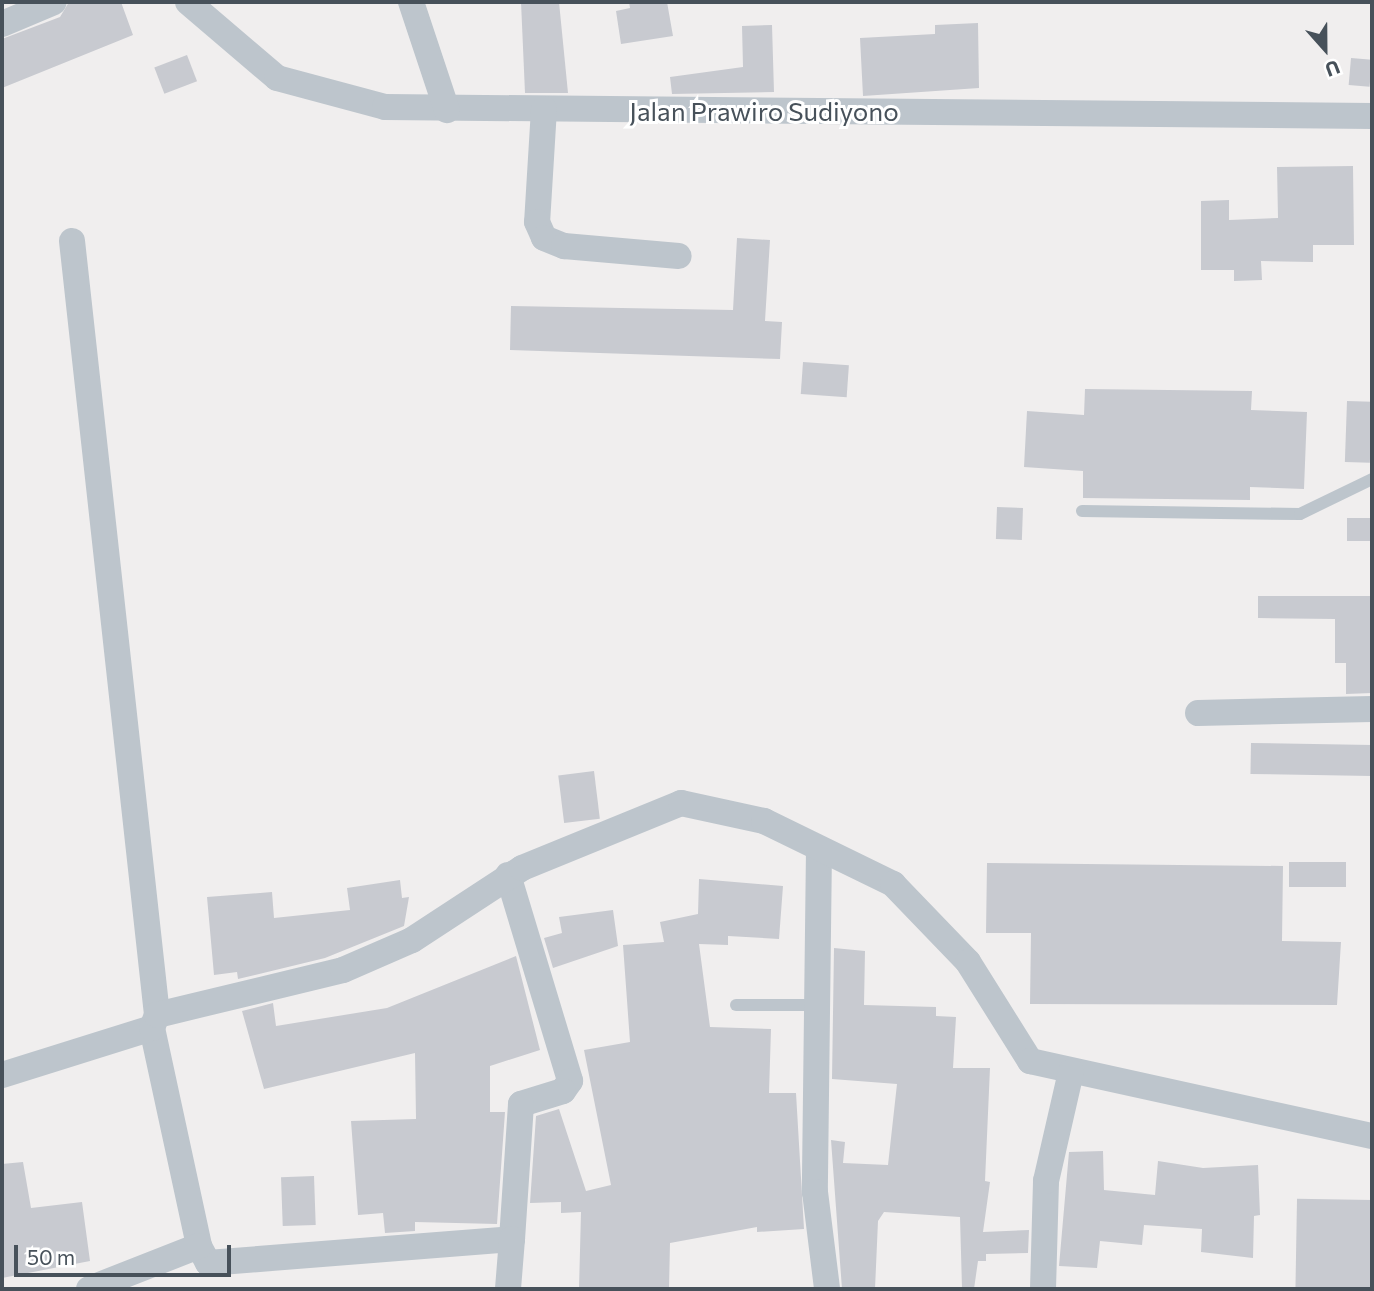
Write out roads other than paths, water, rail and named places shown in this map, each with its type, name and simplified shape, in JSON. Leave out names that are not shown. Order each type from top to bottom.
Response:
[{"type":"street","points":[[2,24],[54,2]]},
{"type":"street","name":"Jalan Prawiro Sudiyono","points":[[188,2],[252,62],[292,85],[366,105],[447,110],[1372,116]]},
{"type":"street","points":[[411,2],[447,110]]},
{"type":"street","points":[[544,109],[537,222],[544,239],[679,256]]},
{"type":"street","points":[[72,241],[154,1022],[199,1246],[208,1263],[220,1264],[512,1238]]},
{"type":"street","points":[[1198,713],[1372,709]]},
{"type":"street","points":[[2,1074],[154,1022],[343,970],[412,940],[508,875],[642,814],[681,803],[764,821],[893,884],[968,962],[1030,1060],[1071,1072],[1210,1096],[1372,1136]]},
{"type":"street","points":[[819,849],[815,1192],[827,1289]]},
{"type":"street","points":[[508,875],[570,1081],[563,1091],[521,1104],[508,1289]]},
{"type":"street","points":[[1043,1289],[1046,1181],[1071,1072]]},
{"type":"street","points":[[89,1289],[199,1246]]},
{"type":"lane","points":[[1082,511],[1300,514],[1372,479]]},
{"type":"lane","points":[[736,1005],[817,1005]]}]
